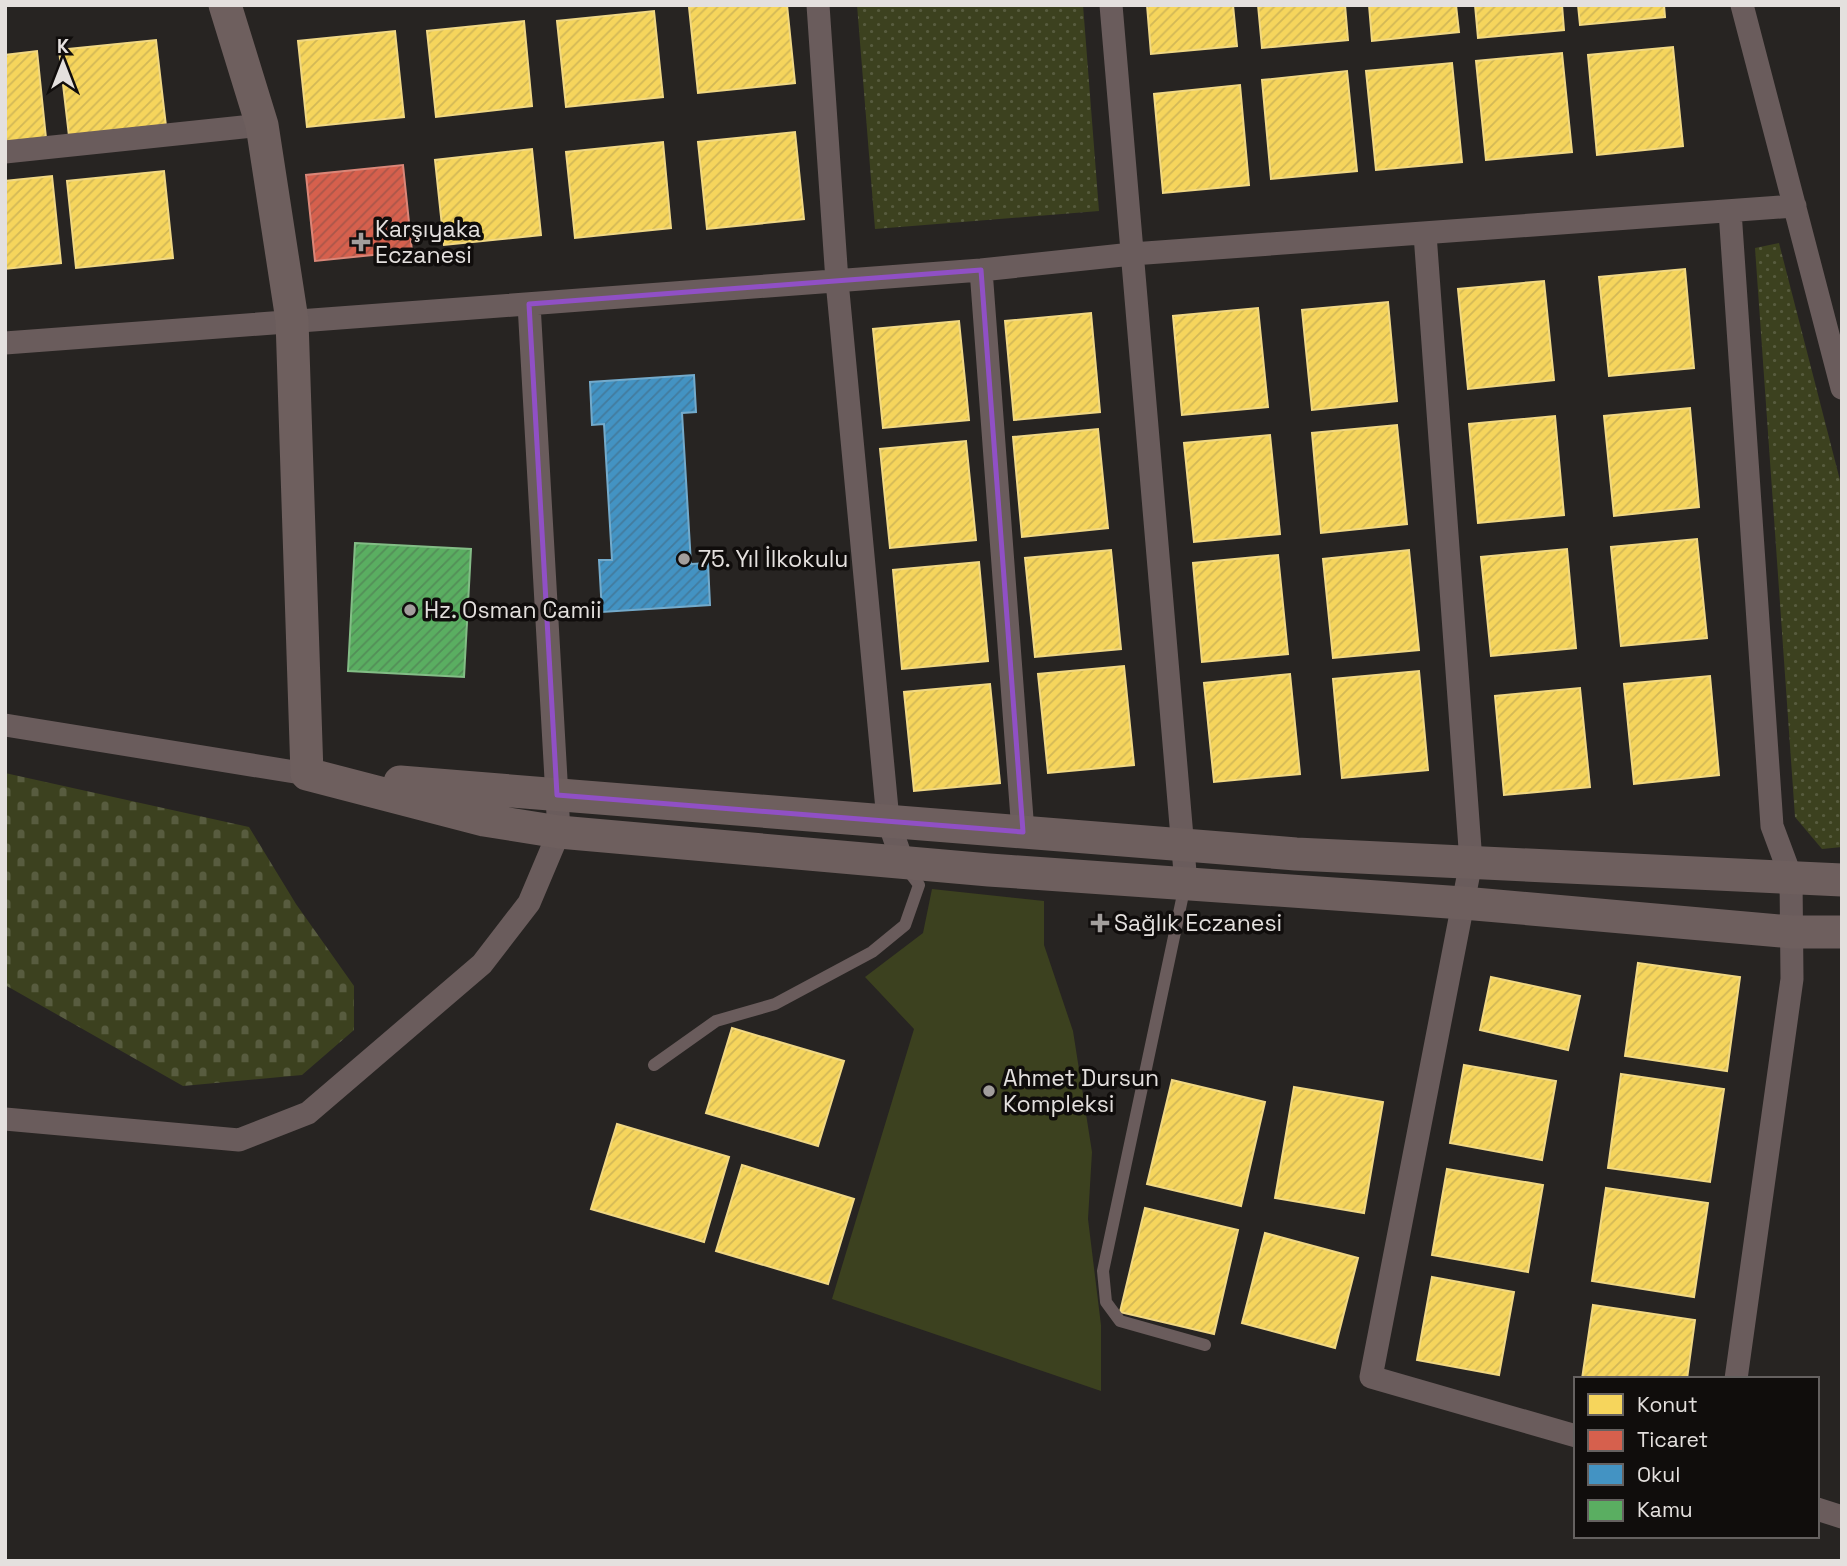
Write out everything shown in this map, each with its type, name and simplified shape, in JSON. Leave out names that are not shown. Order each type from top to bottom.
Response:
[{"type":"street","points":[[225,5],[262,125],[292,320],[307,774]]},
{"type":"street","points":[[818,5],[836,281],[888,820],[903,863]]},
{"type":"street","points":[[1111,5],[1186,884]]},
{"type":"street","points":[[1742,5],[1842,388]]},
{"type":"street","points":[[5,152],[262,125]]},
{"type":"street","points":[[5,343],[981,270],[1132,254],[1795,206]]},
{"type":"street","points":[[1730,211],[1772,826],[1791,877],[1792,979],[1736,1377]]},
{"type":"street","points":[[1425,234],[1471,862],[1371,1377],[1574,1435]]},
{"type":"street","points":[[981,270],[1023,832]]},
{"type":"street","points":[[5,1119],[239,1140],[308,1113],[482,964],[529,903],[559,832],[529,304]]},
{"type":"street","points":[[5,725],[307,774],[1296,855],[1842,880]]},
{"type":"street","points":[[307,774],[484,820],[559,832],[903,863],[1463,903],[1791,932],[1842,932]]},
{"type":"street","points":[[1819,1510],[1842,1517]]},
{"type":"lane","points":[[654,1065],[716,1021],[775,1004],[872,952],[897,932],[905,925],[919,885],[903,863]]},
{"type":"lane","points":[[1186,884],[1103,1271],[1106,1302],[1120,1321],[1205,1345]]},
{"type":"highlighted area","points":[[981,270],[1023,832],[557,795],[529,304]]},
{"type":"green space","points":[[857,5],[1083,5],[1099,211],[875,229]]},
{"type":"green space","points":[[1779,243],[1842,488],[1842,847],[1822,849],[1795,817],[1755,248]]},
{"type":"green space","points":[[5,773],[249,827],[296,904],[354,986],[354,1030],[302,1075],[183,1086],[5,985]]},
{"type":"green space","name":"Ahmet Dursun Kompleksi","points":[[932,889],[1044,901],[1044,945],[1073,1031],[1092,1152],[1088,1219],[1101,1325],[1101,1391],[832,1299],[914,1029],[865,977],[923,933]]},
{"type":"building: Konut","points":[[787,5],[795,83],[698,93],[689,7]]},
{"type":"building: Konut","points":[[1147,5],[1233,5],[1237,46],[1151,54]]},
{"type":"building: Konut","points":[[1258,5],[1345,5],[1348,40],[1262,48]]},
{"type":"building: Konut","points":[[1369,5],[1456,5],[1459,32],[1372,41]]},
{"type":"building: Konut","points":[[1475,5],[1562,5],[1564,30],[1478,38]]},
{"type":"building: Konut","points":[[1578,5],[1664,5],[1665,17],[1580,25]]},
{"type":"building: Konut","points":[[654,11],[663,97],[566,107],[557,21]]},
{"type":"building: Konut","points":[[524,21],[532,106],[436,117],[427,31]]},
{"type":"building: Konut","points":[[395,31],[404,117],[307,127],[298,41]]},
{"type":"building: Konut","points":[[156,40],[166,126],[69,136],[59,50]]},
{"type":"building: Konut","points":[[1673,47],[1683,146],[1597,155],[1588,55]]},
{"type":"building: Konut","points":[[37,51],[46,138],[5,142],[5,55]]},
{"type":"building: Konut","points":[[1562,53],[1572,152],[1486,160],[1476,61]]},
{"type":"building: Konut","points":[[1452,63],[1462,162],[1376,170],[1366,71]]},
{"type":"building: Konut","points":[[1347,71],[1357,171],[1271,179],[1262,80]]},
{"type":"building: Konut","points":[[1240,85],[1249,185],[1163,193],[1154,94]]},
{"type":"building: Konut","points":[[795,132],[804,219],[707,229],[698,142]]},
{"type":"building: Konut","points":[[663,142],[671,228],[575,238],[566,152]]},
{"type":"building: Konut","points":[[532,149],[541,235],[444,245],[435,160]]},
{"type":"building: Konut","points":[[164,171],[173,258],[76,268],[67,181]]},
{"type":"building: Konut","points":[[52,176],[61,263],[5,269],[5,181]]},
{"type":"building: Konut","points":[[1685,269],[1694,368],[1609,376],[1599,277]]},
{"type":"building: Konut","points":[[1544,281],[1554,380],[1468,389],[1458,289]]},
{"type":"building: Konut","points":[[1388,302],[1397,401],[1312,410],[1302,310]]},
{"type":"building: Konut","points":[[1258,308],[1268,407],[1182,415],[1173,316]]},
{"type":"building: Konut","points":[[1091,313],[1100,412],[1014,420],[1005,321]]},
{"type":"building: Konut","points":[[959,321],[969,420],[883,428],[873,329]]},
{"type":"building: Konut","points":[[1690,408],[1699,507],[1614,516],[1604,416]]},
{"type":"building: Konut","points":[[1555,416],[1564,515],[1478,523],[1469,424]]},
{"type":"building: Konut","points":[[1397,425],[1407,524],[1321,533],[1312,433]]},
{"type":"building: Konut","points":[[1098,429],[1108,528],[1022,537],[1013,437]]},
{"type":"building: Konut","points":[[1270,435],[1280,534],[1194,542],[1184,443]]},
{"type":"building: Konut","points":[[966,441],[976,540],[890,548],[880,449]]},
{"type":"building: Konut","points":[[1697,539],[1707,638],[1621,646],[1611,547]]},
{"type":"building: Konut","points":[[1567,549],[1576,648],[1491,656],[1481,557]]},
{"type":"building: Konut","points":[[1111,550],[1121,649],[1035,657],[1025,558]]},
{"type":"building: Konut","points":[[1409,550],[1419,650],[1333,658],[1323,559]]},
{"type":"building: Konut","points":[[1278,555],[1288,654],[1202,662],[1193,563]]},
{"type":"building: Konut","points":[[979,562],[988,661],[902,669],[893,570]]},
{"type":"building: Konut","points":[[1124,666],[1134,765],[1048,773],[1038,674]]},
{"type":"building: Konut","points":[[1419,671],[1428,770],[1342,778],[1333,679]]},
{"type":"building: Konut","points":[[1290,674],[1300,774],[1214,782],[1204,683]]},
{"type":"building: Konut","points":[[1710,676],[1719,775],[1634,784],[1624,684]]},
{"type":"building: Konut","points":[[990,684],[1000,783],[914,791],[904,692]]},
{"type":"building: Konut","points":[[1580,688],[1590,787],[1504,795],[1495,696]]},
{"type":"building: Konut","points":[[1638,963],[1740,977],[1727,1071],[1625,1056]]},
{"type":"building: Konut","points":[[1491,977],[1580,996],[1568,1050],[1480,1030]]},
{"type":"building: Konut","points":[[732,1028],[844,1061],[818,1146],[706,1113]]},
{"type":"building: Konut","points":[[1464,1065],[1556,1081],[1542,1160],[1450,1143]]},
{"type":"building: Konut","points":[[1621,1074],[1724,1089],[1710,1182],[1608,1168]]},
{"type":"building: Konut","points":[[1172,1080],[1265,1102],[1241,1206],[1147,1184]]},
{"type":"building: Konut","points":[[1294,1087],[1383,1102],[1364,1213],[1275,1198]]},
{"type":"building: Konut","points":[[617,1124],[729,1157],[704,1242],[591,1209]]},
{"type":"building: Konut","points":[[742,1165],[854,1199],[828,1284],[716,1251]]},
{"type":"building: Konut","points":[[1447,1169],[1543,1185],[1528,1272],[1432,1255]]},
{"type":"building: Konut","points":[[1606,1188],[1708,1203],[1694,1297],[1592,1281]]},
{"type":"building: Konut","points":[[1145,1208],[1238,1230],[1214,1334],[1120,1312]]},
{"type":"building: Konut","points":[[1265,1233],[1358,1258],[1335,1348],[1242,1323]]},
{"type":"building: Konut","points":[[1432,1277],[1514,1292],[1499,1375],[1417,1360]]},
{"type":"building: Konut","points":[[1593,1305],[1695,1320],[1687,1377],[1582,1377]]},
{"type":"building: Ticaret","points":[[403,165],[412,251],[315,261],[306,175]]},
{"type":"building: Okul","points":[[694,375],[696,412],[682,413],[691,564],[708,563],[710,605],[602,612],[599,560],[612,560],[604,424],[592,425],[590,382]]},
{"type":"building: Kamu","name":"Hz. Osman Camii","points":[[355,543],[471,549],[464,677],[348,671]]},
{"type":"place","name":"Karşıyaka Eczanesi","points":[[361,242]]},
{"type":"place","name":"75. Yıl İlkokulu","points":[[684,559]]},
{"type":"place","name":"Hz. Osman Camii","points":[[410,610]]},
{"type":"place","name":"Sağlık Eczanesi","points":[[1100,923]]},
{"type":"place","name":"Ahmet Dursun Kompleksi","points":[[989,1091]]}]
